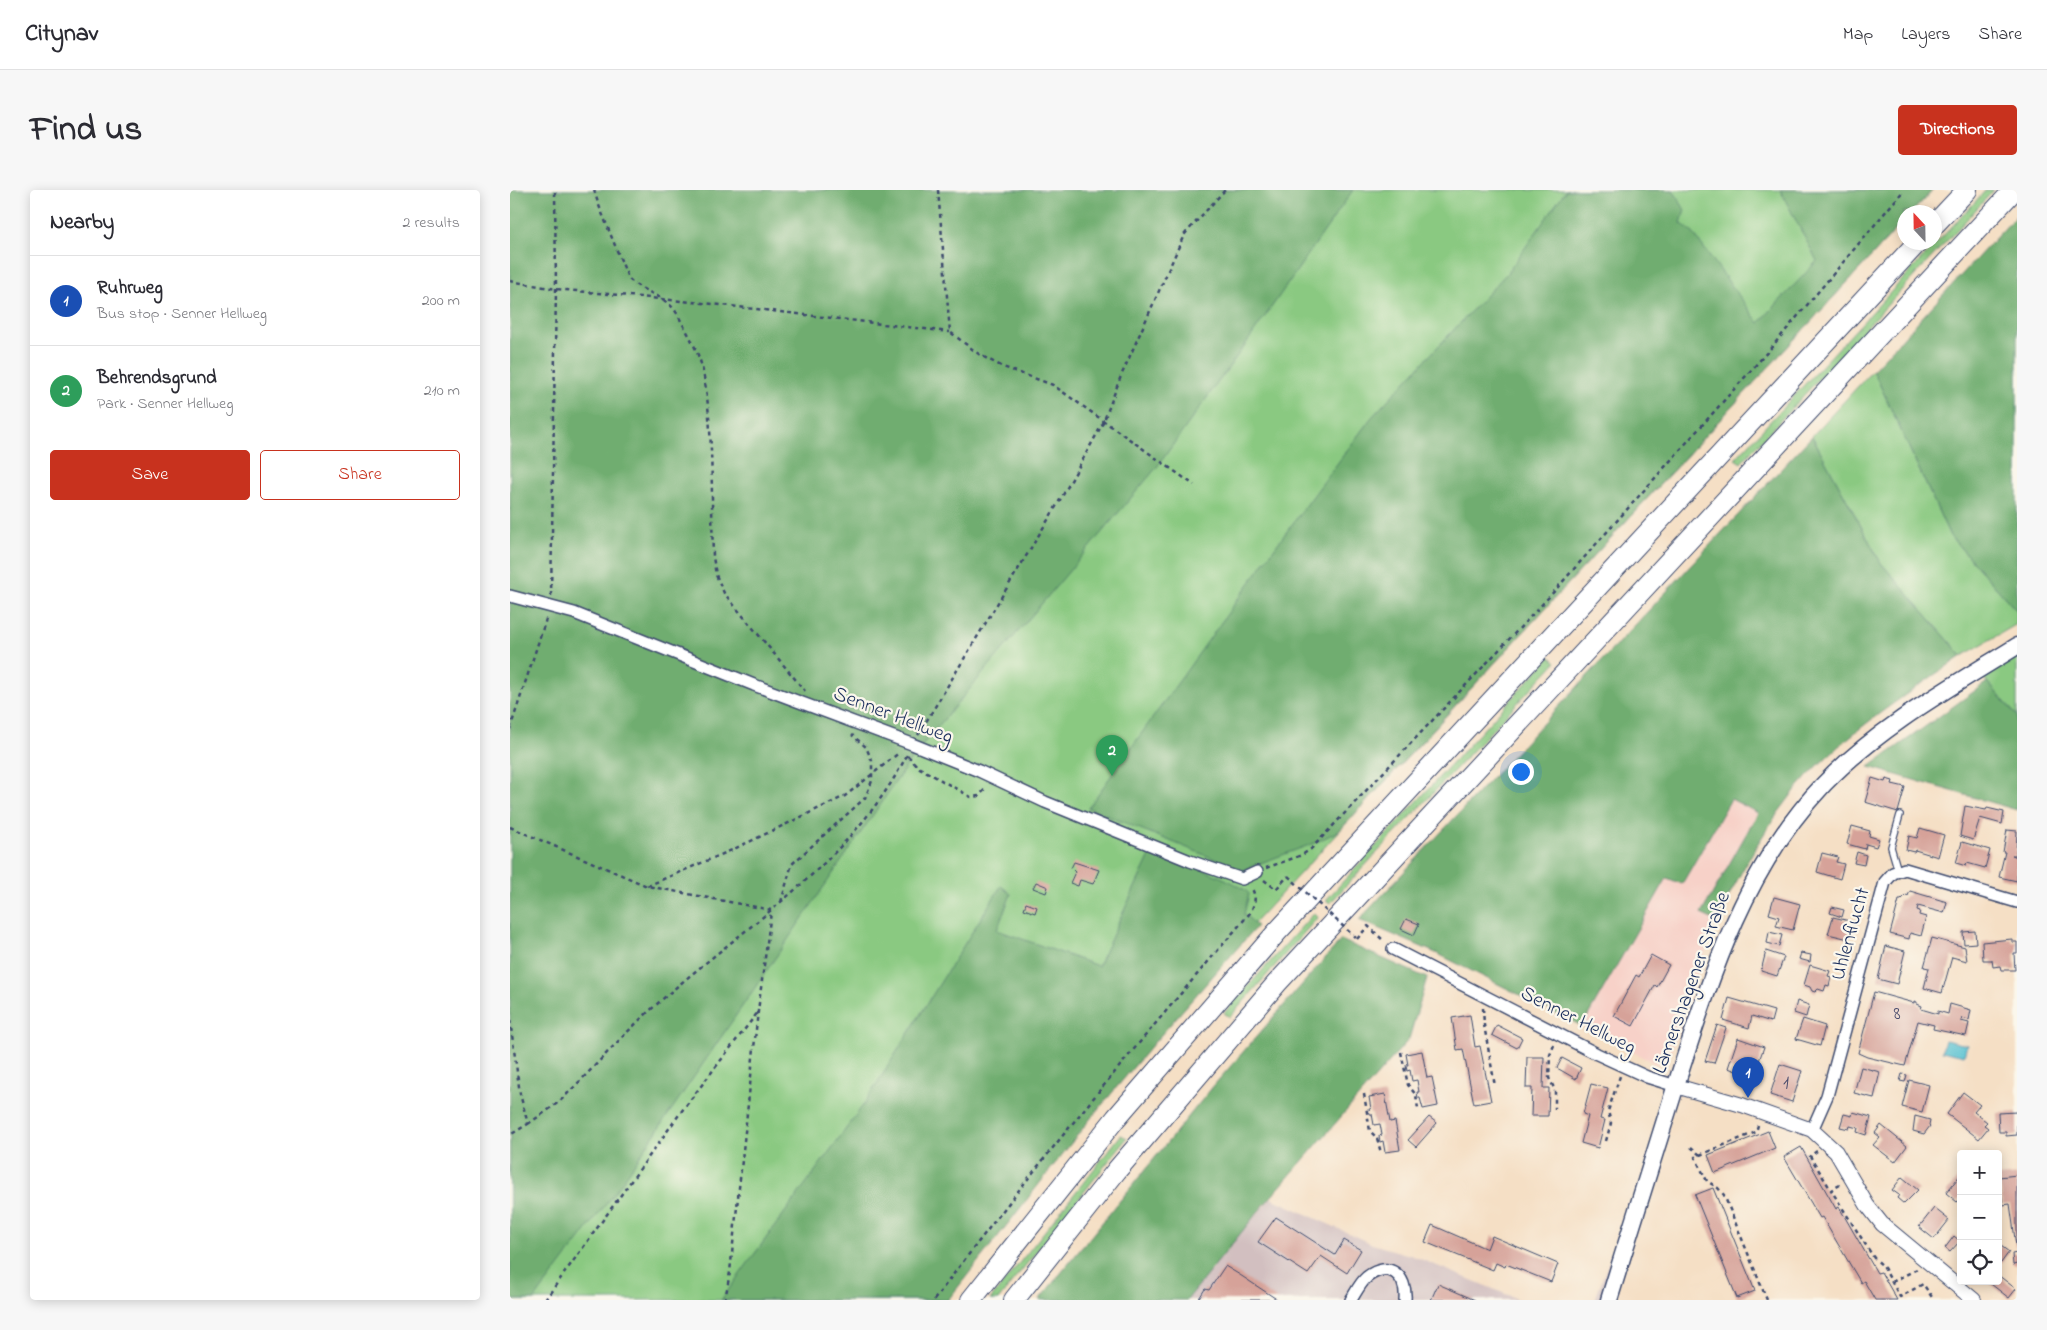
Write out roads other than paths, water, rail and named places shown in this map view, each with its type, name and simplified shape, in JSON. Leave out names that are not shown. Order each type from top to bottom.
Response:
[{"type":"highway","points":[[1942,217],[1967,190]]},
{"type":"highway","points":[[1014,1300],[1117,1170],[1277,983],[2014,190]]},
{"type":"highway","points":[[971,1300],[1116,1118],[1277,932],[1911,250]]},
{"type":"main road","name":"Lämershagener Straße","points":[[1609,1300],[1715,969],[1739,910],[1762,866],[1796,816],[1826,782],[1880,736],[1915,710],[2017,646]]},
{"type":"street","name":"Senner Hellweg","points":[[510,596],[574,612],[817,709],[910,750],[992,777],[1045,802],[1190,861],[1242,879],[1259,874]]},
{"type":"street","name":"Uhlenflucht","points":[[1812,1130],[1827,1096],[1885,882],[1898,871],[1905,869],[2017,902]]},
{"type":"street","name":"Senner Hellweg","points":[[1393,949],[1559,1035],[1647,1078],[1742,1104],[1812,1130],[1836,1152],[1867,1205],[1882,1224],[1974,1300]]},
{"type":"street","points":[[1351,1300],[1368,1277],[1380,1270],[1387,1270],[1400,1277],[1404,1284],[1404,1300]]},
{"type":"lane","points":[[1898,871],[1892,847],[1900,815]]},
{"type":"water","points":[[1945,1040],[1967,1045],[1964,1056],[1942,1051]]},
{"type":"place","name":"Behrendsgrund","points":[[1112,776]]},
{"type":"place","name":"Ruhrweg","points":[[1748,1098]]}]
